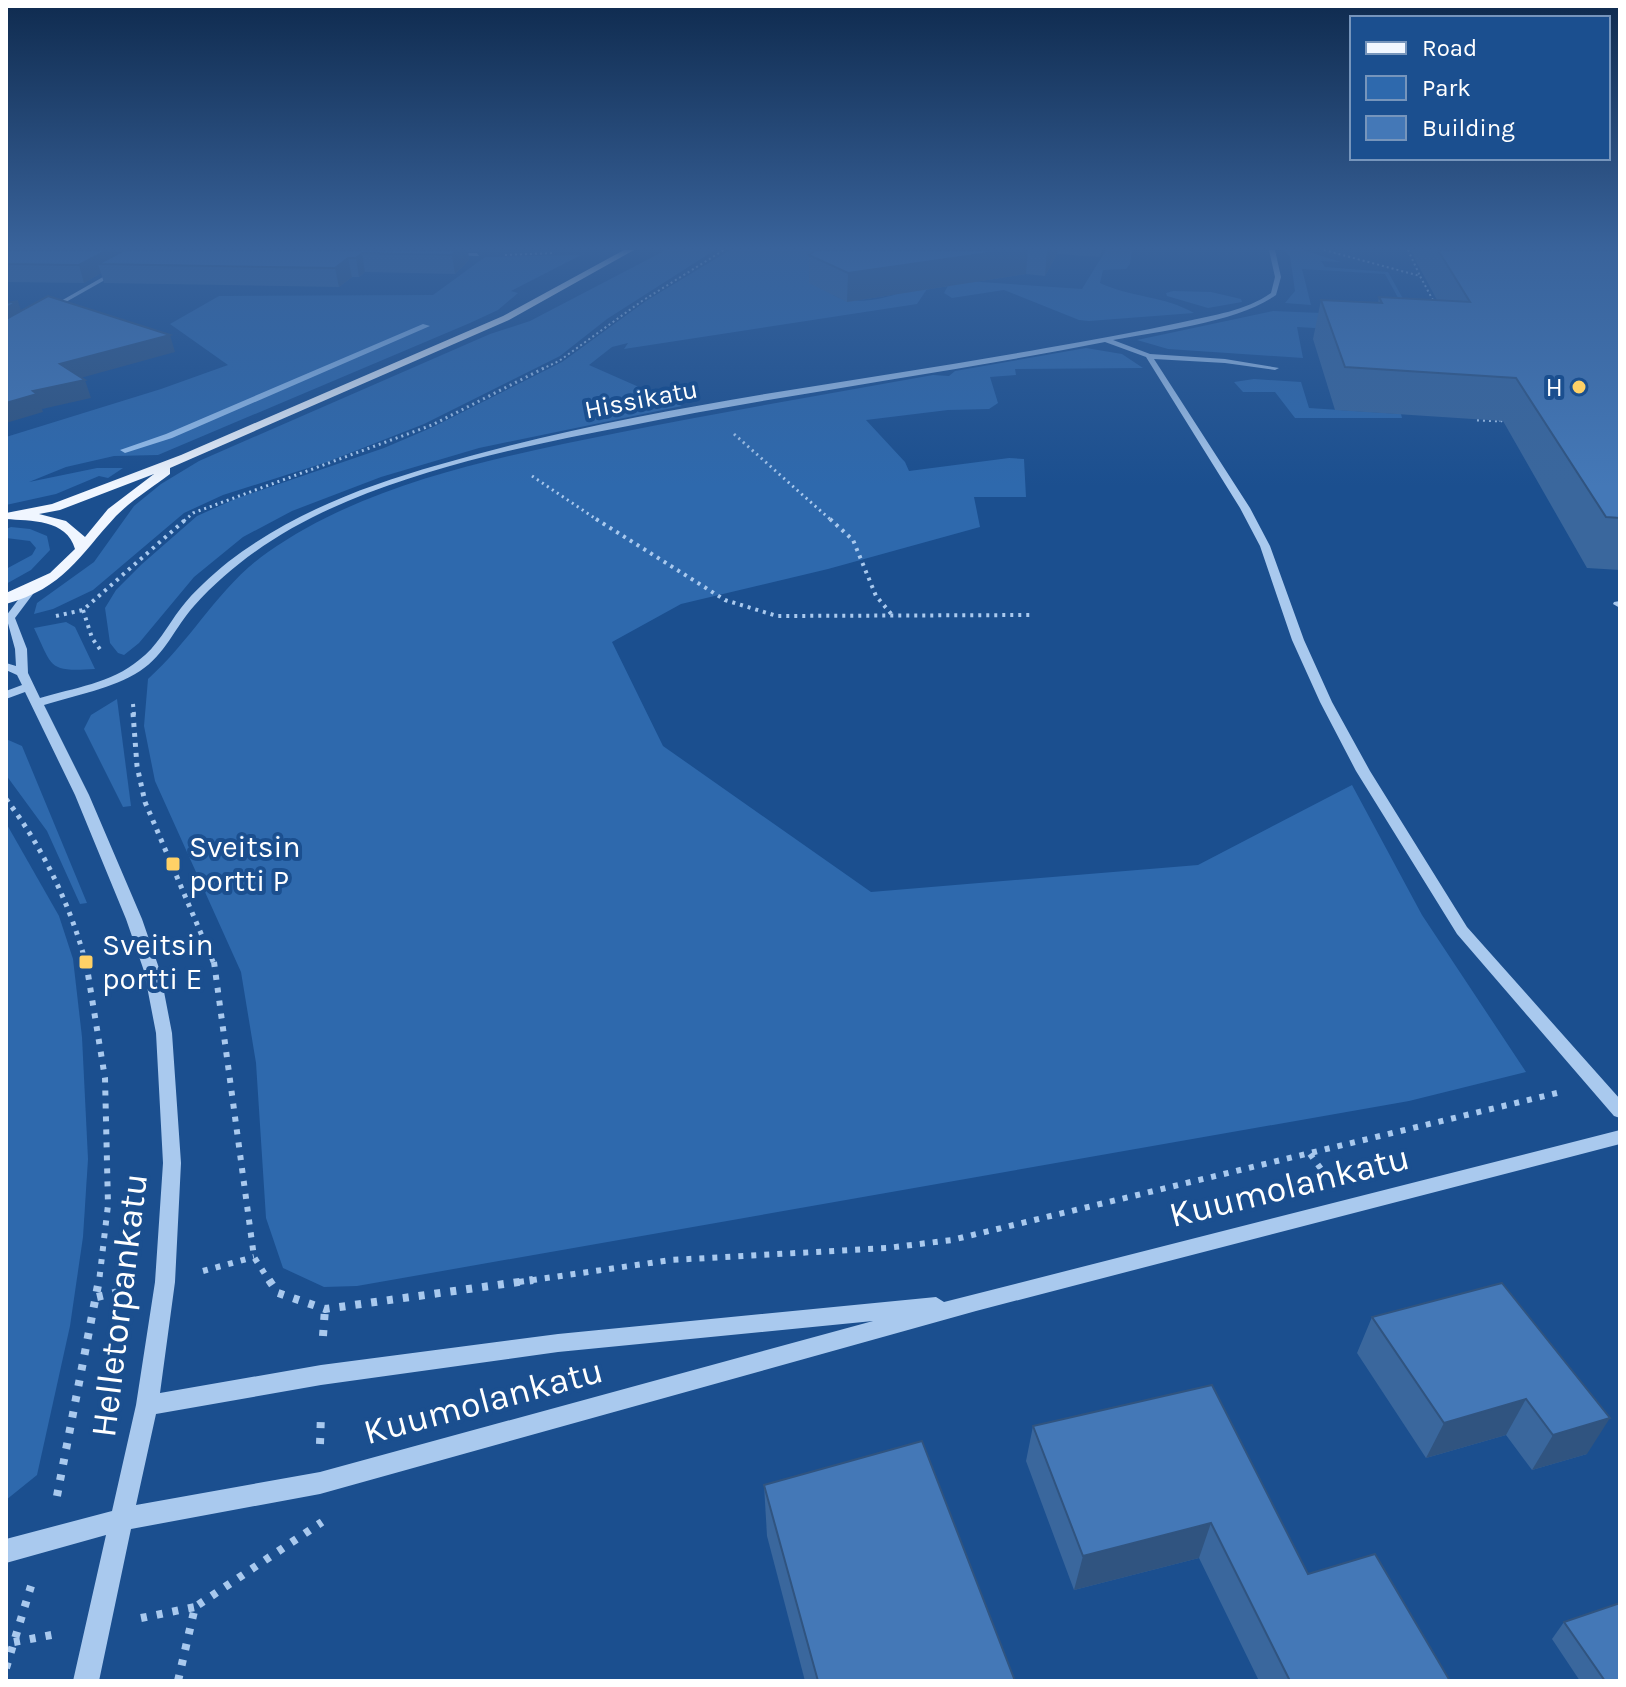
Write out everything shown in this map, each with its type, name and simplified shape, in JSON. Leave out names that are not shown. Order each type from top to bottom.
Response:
[{"type":"main road","points":[[8,516],[55,507],[185,458],[481,329]]},
{"type":"main road","points":[[6,599],[31,590],[55,576],[72,561],[113,512],[185,458]]},
{"type":"main road","points":[[8,516],[39,518],[64,525],[81,538],[81,548]]},
{"type":"street","name":"Hissikatu","points":[[38,703],[120,676],[144,663],[186,608],[215,577],[249,549],[288,525],[373,488],[499,451],[708,408],[1153,329]]},
{"type":"street","points":[[1103,338],[1149,356],[1275,368]]},
{"type":"street","points":[[1149,356],[1251,517],[1313,675],[1363,771],[1413,853],[1462,930],[1620,1111]]},
{"type":"street","points":[[13,627],[10,618],[13,611],[31,590]]},
{"type":"street","name":"Helletorpankatu","points":[[13,627],[21,649],[19,675],[38,703],[82,795],[134,919],[152,971],[164,1033],[172,1163],[165,1282],[147,1405],[86,1681]]},
{"type":"street","points":[[6,695],[19,675]]},
{"type":"street","name":"Kuumolankatu","points":[[6,1551],[124,1519],[320,1483],[976,1302],[1620,1137]]},
{"type":"street","name":"Kuumolankatu","points":[[147,1405],[321,1375],[558,1343],[976,1302]]},
{"type":"path","points":[[13,627],[83,610],[193,513],[432,425],[559,361],[604,329]]},
{"type":"path","points":[[708,408],[853,540],[876,596],[893,616]]},
{"type":"path","points":[[1477,420],[1501,421],[1493,408]]},
{"type":"path","points":[[499,451],[619,535],[725,600],[777,616],[1034,615]]},
{"type":"path","points":[[83,610],[92,638],[132,691],[135,751],[144,800],[202,924],[214,962],[254,1257],[278,1293],[325,1309],[671,1260],[887,1248],[952,1240],[1595,1084]]},
{"type":"path","points":[[6,799],[29,829],[76,929],[86,962],[105,1078],[108,1205],[97,1297],[63,1474],[6,1668]]},
{"type":"green space","points":[[177,329],[456,329],[158,455],[114,456],[66,467],[29,482],[97,468],[123,468],[108,478],[99,476],[56,494],[6,505],[6,437],[228,365]]},
{"type":"green space","points":[[506,329],[595,329],[560,356],[424,424],[327,462],[223,495],[184,513],[93,590],[53,609],[34,614],[37,603],[94,562],[134,506],[161,484],[199,461]]},
{"type":"green space","points":[[608,329],[756,329],[624,349],[628,343],[612,347],[589,365],[682,406],[479,448],[381,477],[292,511],[243,537],[194,577],[139,643],[124,655],[110,643],[105,608],[116,590],[197,516],[235,499],[384,448],[433,427],[562,362]]},
{"type":"green space","points":[[1190,329],[1297,329],[1303,358],[1168,349],[1137,340]]},
{"type":"green space","points":[[1328,329],[1397,329],[1368,331]]},
{"type":"green space","points":[[1086,348],[1122,354],[1143,368],[1015,369],[1016,375],[990,377],[998,403],[989,409],[948,410],[866,420],[905,462],[909,471],[1009,458],[1024,459],[1026,497],[974,497],[980,527],[828,569],[681,604],[612,642],[663,746],[871,892],[1198,865],[1352,785],[1422,915],[1526,1072],[1409,1101],[357,1286],[324,1287],[283,1268],[266,1218],[256,1063],[241,972],[155,781],[144,726],[148,679],[235,581],[268,552],[348,507],[391,490],[481,463],[572,442],[933,375],[949,376],[955,371]]},
{"type":"green space","points":[[1254,379],[1301,382],[1309,408],[1401,414],[1402,418],[1295,418],[1275,392],[1243,392],[1234,382]]},
{"type":"green space","points":[[6,529],[30,529],[47,536],[50,550],[31,570],[6,584],[6,569],[32,555],[36,548],[30,541],[6,538]]},
{"type":"green space","points":[[66,622],[75,627],[95,669],[60,668],[49,659],[34,628]]},
{"type":"green space","points":[[117,699],[131,806],[123,807],[84,729],[91,715]]},
{"type":"green space","points":[[6,739],[22,746],[87,903],[80,904],[47,831],[6,775]]},
{"type":"green space","points":[[6,823],[59,916],[73,959],[82,1037],[88,1159],[83,1237],[70,1326],[37,1475],[6,1500]]},
{"type":"building","points":[[6,329],[150,329],[170,335],[60,364],[85,380],[33,391],[37,394],[6,403]]},
{"type":"building","points":[[1331,329],[1620,329],[1620,518],[1606,517],[1516,378],[1345,367]]},
{"type":"building","points":[[1502,1283],[1610,1418],[1553,1435],[1526,1399],[1444,1423],[1372,1317]]},
{"type":"building","points":[[1212,1385],[1308,1574],[1375,1554],[1450,1681],[1290,1681],[1211,1523],[1083,1556],[1033,1426]]},
{"type":"building","points":[[922,1441],[1015,1681],[818,1681],[764,1485]]},
{"type":"building","points":[[1620,1603],[1620,1681],[1605,1681],[1564,1622]]},
{"type":"waterway","points":[[125,450],[169,436],[420,329]]},
{"type":"place","name":"H","points":[[1579,387]]},
{"type":"place","name":"Sveitsin portti P","points":[[173,864]]},
{"type":"place","name":"Sveitsin portti E","points":[[86,962]]}]
